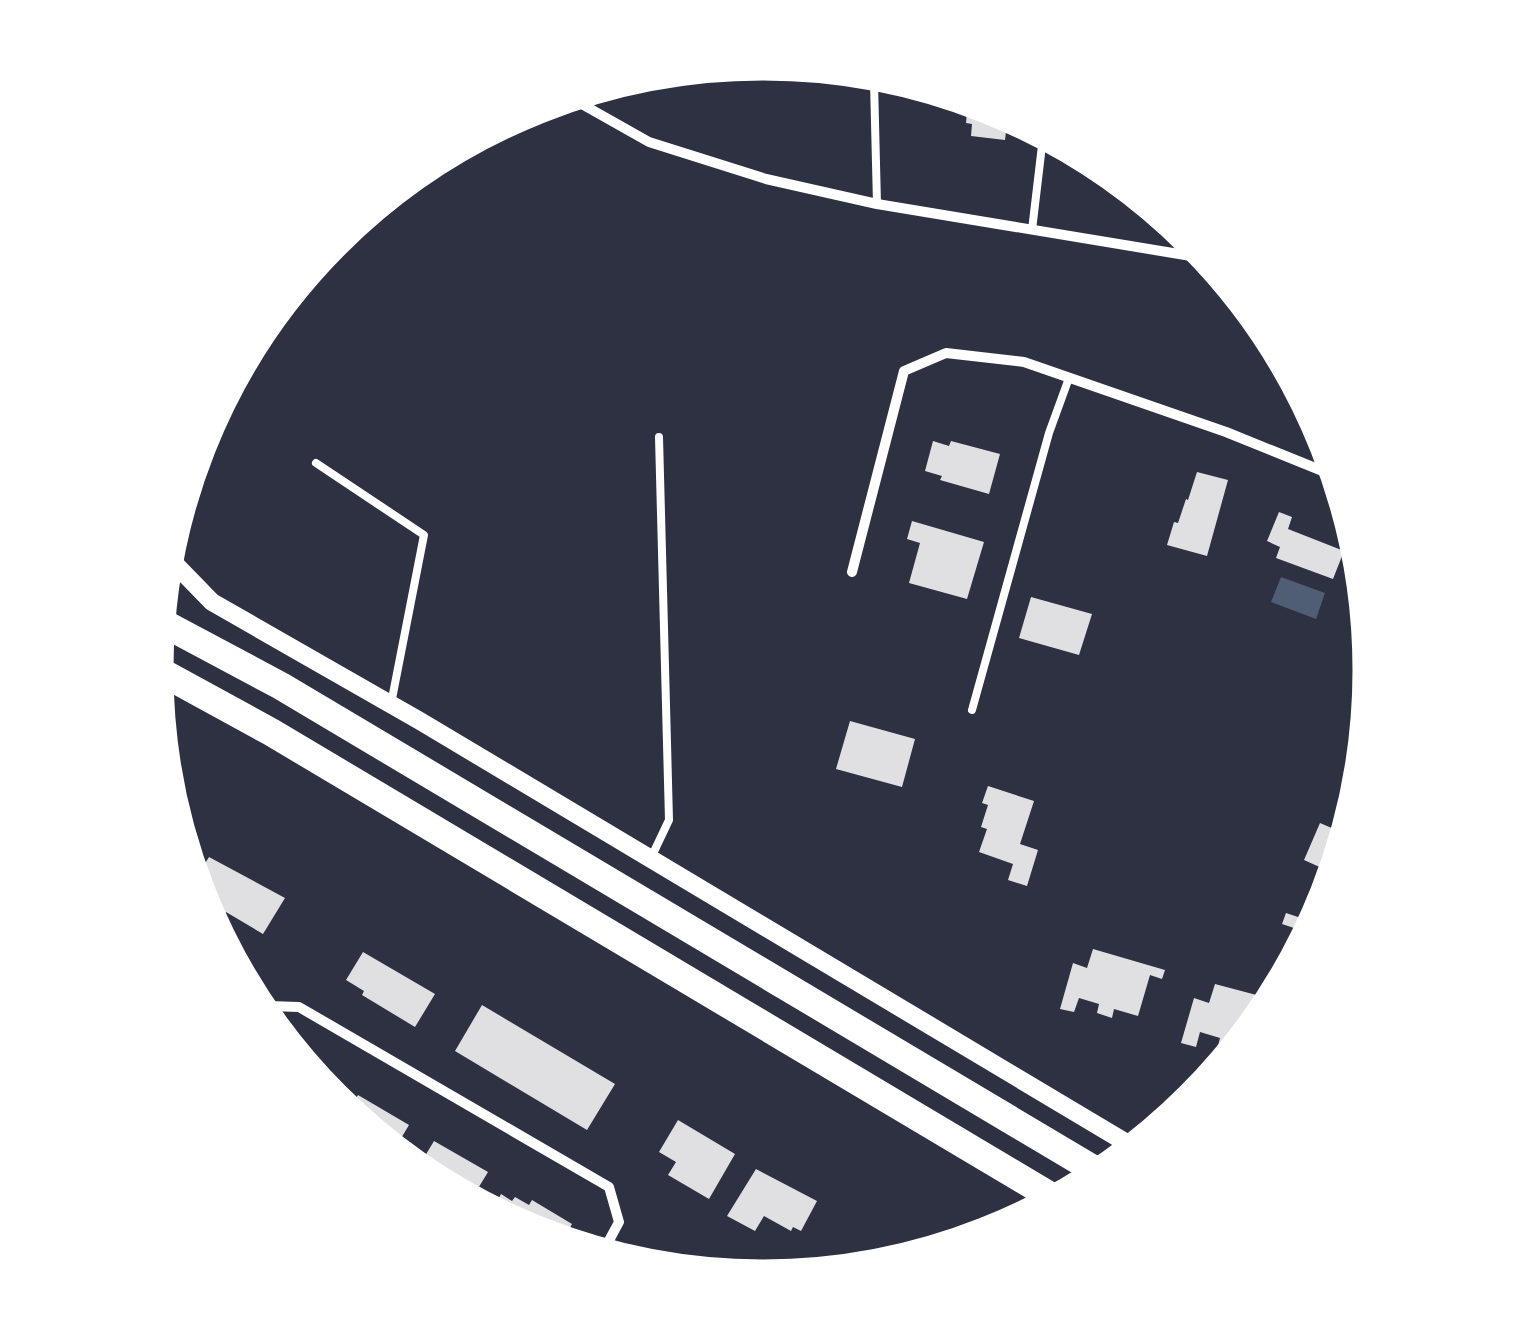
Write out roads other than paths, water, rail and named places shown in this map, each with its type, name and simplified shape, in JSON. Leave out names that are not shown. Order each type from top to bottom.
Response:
[{"type":"highway","points":[[172,628],[281,686],[1087,1167]]},
{"type":"highway","points":[[171,677],[271,732],[1043,1192]]},
{"type":"street","points":[[584,106],[649,142],[766,179],[877,204],[1186,255]]},
{"type":"street","points":[[852,572],[904,371],[946,353],[1024,362],[1226,432],[1321,471]]},
{"type":"street","points":[[180,570],[212,602],[1123,1141]]},
{"type":"street","points":[[276,1006],[299,1006],[609,1186],[619,1222],[608,1242]]},
{"type":"lane","points":[[874,88],[877,204]]},
{"type":"lane","points":[[1032,230],[1042,147]]},
{"type":"lane","points":[[972,710],[1049,433],[1069,378]]},
{"type":"lane","points":[[650,860],[669,820],[659,437]]},
{"type":"lane","points":[[316,463],[424,535],[390,704]]},
{"type":"water","points":[[1281,577],[1325,593],[1316,619],[1271,602]]}]
